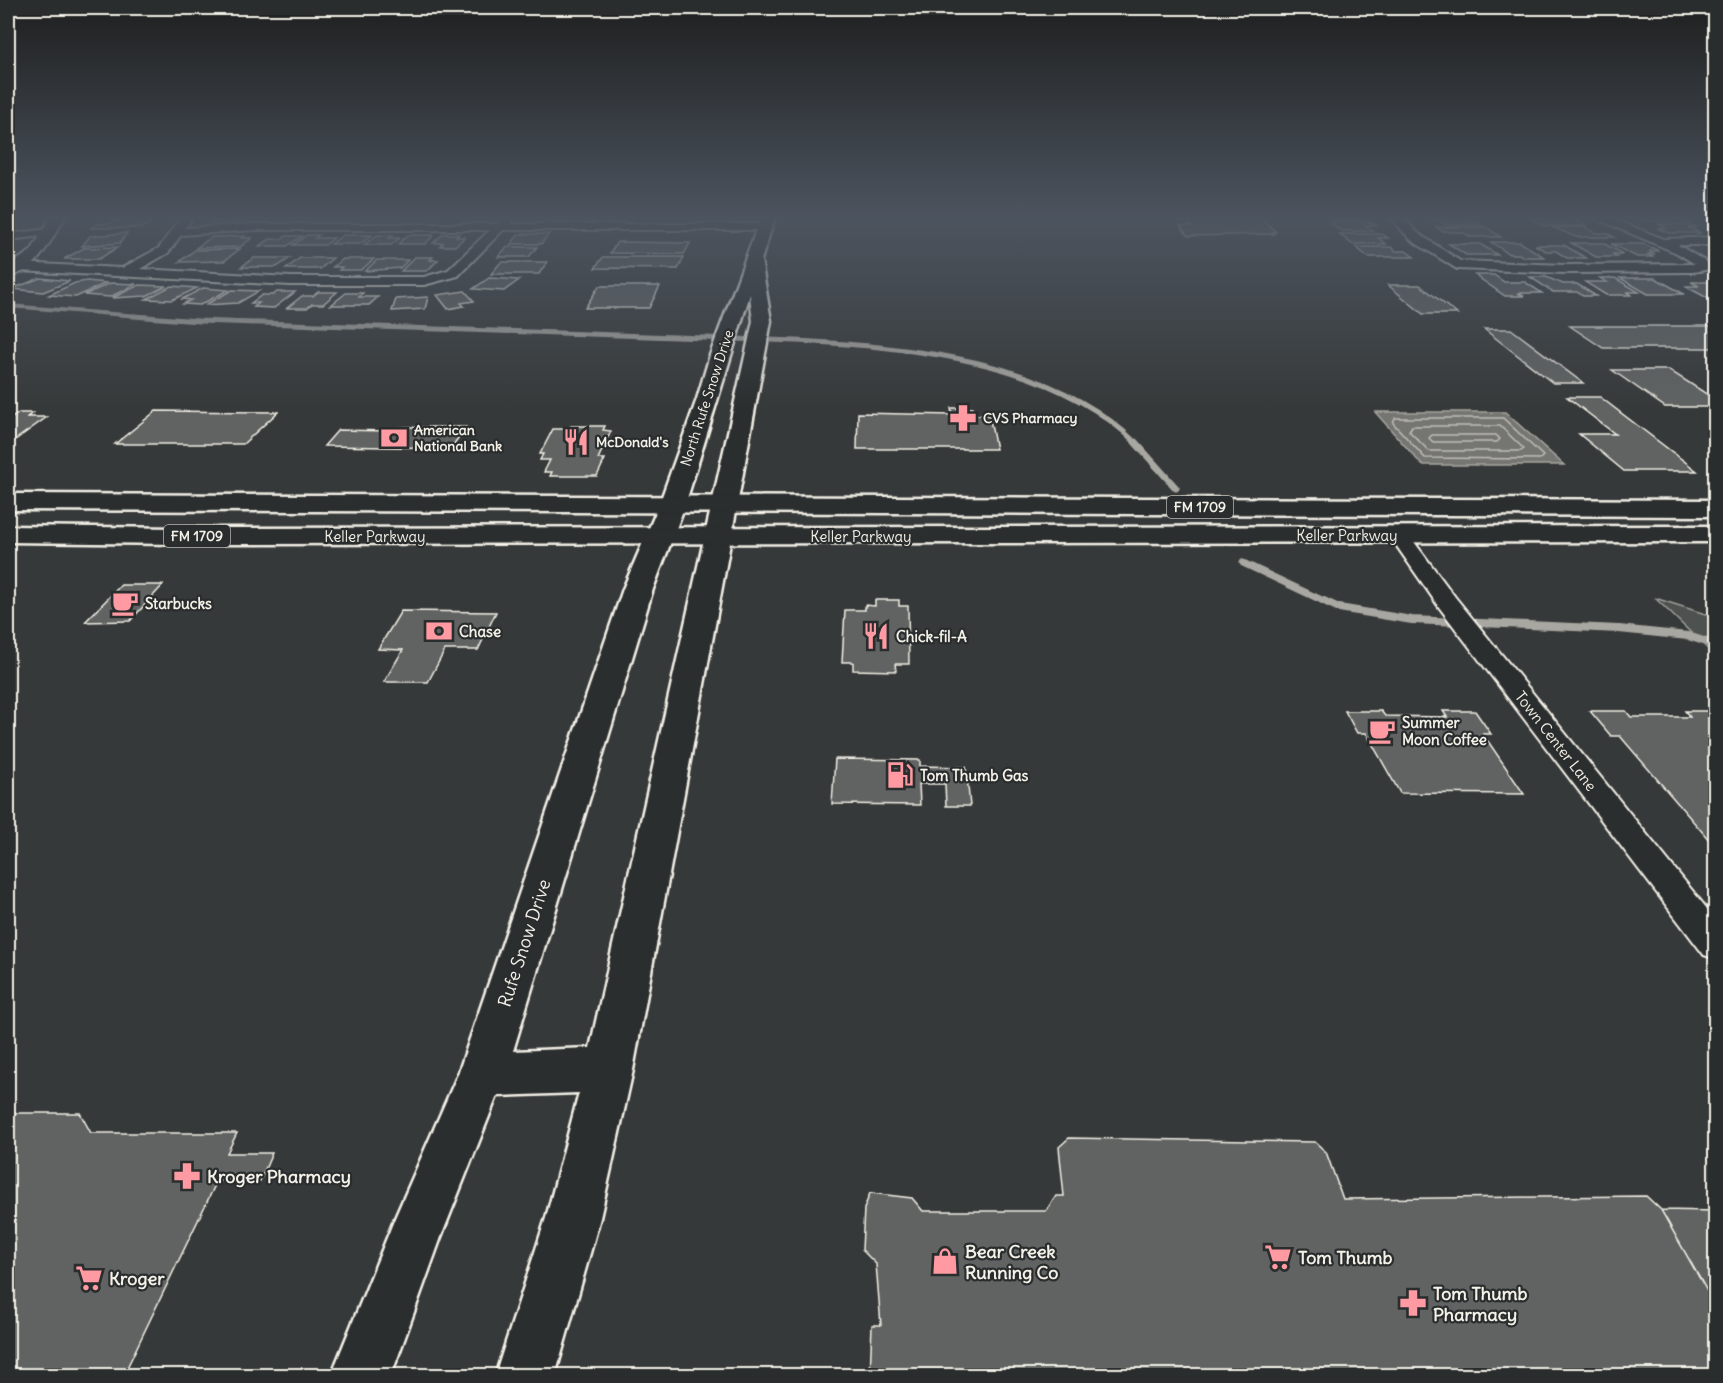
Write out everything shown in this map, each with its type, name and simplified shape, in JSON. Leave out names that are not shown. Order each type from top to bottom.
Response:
[{"type":"main road","name":"North Rufe Snow Drive","points":[[672,505],[708,399],[731,321],[746,282]]},
{"type":"main road","name":"North Rufe Snow Drive","points":[[725,505],[762,321],[758,282]]},
{"type":"main road","points":[[708,399],[746,400]]},
{"type":"main road","name":"Keller Parkway","points":[[8,503],[1716,508]]},
{"type":"main road","name":"Rufe Snow Drive","points":[[361,1376],[414,1237],[482,1074],[638,589],[672,505]]},
{"type":"main road","points":[[525,1376],[573,1218],[609,1070],[725,505]]},
{"type":"main road","points":[[1399,535],[1400,528],[1404,524],[1429,508]]},
{"type":"main road","name":"Keller Parkway","points":[[8,534],[661,536],[1716,534]]},
{"type":"main road","points":[[482,1074],[609,1070]]},
{"type":"street","name":"Town Center Lane","points":[[1399,535],[1448,602],[1716,945]]},
{"type":"shaded area","points":[[1655,598],[1715,617],[1715,656]]},
{"type":"water","points":[[1375,412],[1505,412],[1564,465],[1422,465]]},
{"type":"building","points":[[31,282],[69,282],[43,292],[12,289]]},
{"type":"building","points":[[484,282],[517,282],[504,291],[473,289]]},
{"type":"building","points":[[1484,282],[1525,282],[1542,293],[1518,293],[1524,296],[1505,296]]},
{"type":"building","points":[[1537,282],[1577,284],[1596,296],[1583,296],[1577,292],[1553,292]]},
{"type":"building","points":[[1585,282],[1621,282],[1639,292],[1626,292],[1632,295],[1606,295]]},
{"type":"building","points":[[1626,282],[1661,282],[1684,294],[1648,294]]},
{"type":"building","points":[[1691,282],[1709,282],[1716,285],[1716,300],[1711,300],[1685,286],[1699,286]]},
{"type":"building","points":[[75,283],[106,283],[76,297],[49,295]]},
{"type":"building","points":[[111,283],[136,284],[110,297],[84,295]]},
{"type":"building","points":[[139,285],[166,286],[146,296],[112,298]]},
{"type":"building","points":[[1388,285],[1420,285],[1457,314],[1423,314]]},
{"type":"building","points":[[171,286],[197,288],[172,300],[146,299]]},
{"type":"building","points":[[599,286],[660,286],[649,308],[585,308]]},
{"type":"building","points":[[203,288],[228,290],[200,305],[183,304],[191,300],[182,299]]},
{"type":"building","points":[[232,290],[259,291],[238,303],[205,305]]},
{"type":"building","points":[[465,291],[474,301],[461,303],[464,306],[448,309],[437,295]]},
{"type":"building","points":[[277,292],[295,292],[274,308],[254,307],[259,303],[251,303],[262,295],[273,295]]},
{"type":"building","points":[[318,292],[337,292],[323,304],[312,304],[307,308],[287,308],[302,296],[313,296]]},
{"type":"building","points":[[346,293],[363,293],[359,297],[378,297],[369,305],[331,305]]},
{"type":"building","points":[[428,297],[425,309],[392,311],[396,299]]},
{"type":"building","points":[[1570,326],[1716,326],[1716,348],[1603,348]]},
{"type":"building","points":[[1484,329],[1511,329],[1583,383],[1553,383]]},
{"type":"building","points":[[1612,370],[1669,370],[1716,400],[1716,407],[1665,407]]},
{"type":"building","points":[[1567,397],[1600,397],[1697,471],[1624,471],[1579,434],[1615,434]]},
{"type":"building","name":"CVS Pharmacy","points":[[951,408],[972,408],[973,415],[989,415],[996,449],[857,449],[858,413],[952,415]]},
{"type":"building","points":[[156,411],[278,412],[243,444],[115,444]]},
{"type":"building","points":[[19,413],[33,413],[27,417],[47,417],[8,445],[8,421]]},
{"type":"building","name":"McDonald's","points":[[571,426],[605,426],[603,430],[611,431],[598,459],[605,459],[597,476],[550,476],[552,472],[544,472],[550,460],[540,460],[543,454],[540,454],[553,429],[569,429]]},
{"type":"building","name":"American National Bank","points":[[466,427],[451,448],[324,446],[338,430],[390,431],[392,428]]},
{"type":"building","name":"Starbucks","points":[[121,585],[163,585],[130,621],[85,622]]},
{"type":"building","name":"Chick-fil-A","points":[[875,600],[899,600],[899,606],[908,606],[909,664],[895,664],[896,671],[853,670],[853,662],[842,662],[845,610],[865,610],[865,605],[875,606]]},
{"type":"building","name":"Chase","points":[[401,611],[496,612],[478,650],[445,650],[428,682],[384,682],[403,650],[378,649]]},
{"type":"building","points":[[1345,711],[1381,711],[1385,716],[1447,717],[1443,711],[1475,711],[1491,734],[1483,734],[1524,794],[1400,793],[1366,733],[1357,733]]},
{"type":"building","points":[[1590,711],[1626,711],[1631,717],[1690,717],[1685,711],[1716,711],[1716,848],[1620,736],[1611,736]]},
{"type":"building","name":"Tom Thumb Gas","points":[[835,759],[920,760],[920,766],[966,767],[970,806],[946,806],[945,784],[919,784],[920,805],[832,804]]},
{"type":"building","name":"Kroger","points":[[8,1113],[80,1113],[91,1133],[237,1133],[227,1153],[272,1153],[260,1181],[217,1181],[123,1376],[8,1376]]},
{"type":"building","name":"Tom Thumb","points":[[1069,1138],[1315,1142],[1326,1152],[1343,1199],[1646,1196],[1661,1210],[1716,1307],[1716,1376],[870,1376],[872,1325],[881,1325],[876,1264],[862,1250],[864,1209],[870,1193],[912,1198],[923,1211],[1046,1211],[1056,1196],[1064,1196],[1059,1147]]},
{"type":"building","points":[[1661,1210],[1716,1211],[1716,1307]]},
{"type":"waterway","points":[[8,306],[152,317]]},
{"type":"waterway","points":[[133,316],[199,321],[797,341],[886,348],[932,354],[1022,375],[1063,392],[1102,415],[1136,443]]},
{"type":"waterway","points":[[1136,443],[1176,488]]},
{"type":"waterway","points":[[1243,563],[1328,603]]},
{"type":"waterway","points":[[1324,601],[1339,608],[1412,620],[1619,629],[1688,636],[1716,645]]},
{"type":"place","name":"CVS Pharmacy","points":[[963,418]]},
{"type":"place","name":"American National Bank","points":[[394,438]]},
{"type":"place","name":"McDonald's","points":[[576,442]]},
{"type":"place","name":"Starbucks","points":[[125,603]]},
{"type":"place","name":"Chase","points":[[439,631]]},
{"type":"place","name":"Chick-fil-A","points":[[876,636]]},
{"type":"place","name":"Summer Moon Coffee","points":[[1382,731]]},
{"type":"place","name":"Tom Thumb Gas","points":[[900,775]]},
{"type":"place","name":"Kroger Pharmacy","points":[[187,1176]]},
{"type":"place","name":"Tom Thumb","points":[[1278,1257]]},
{"type":"place","name":"Bear Creek Running Co","points":[[945,1261]]},
{"type":"place","name":"Kroger","points":[[89,1278]]},
{"type":"place","name":"Tom Thumb Pharmacy","points":[[1413,1303]]}]
